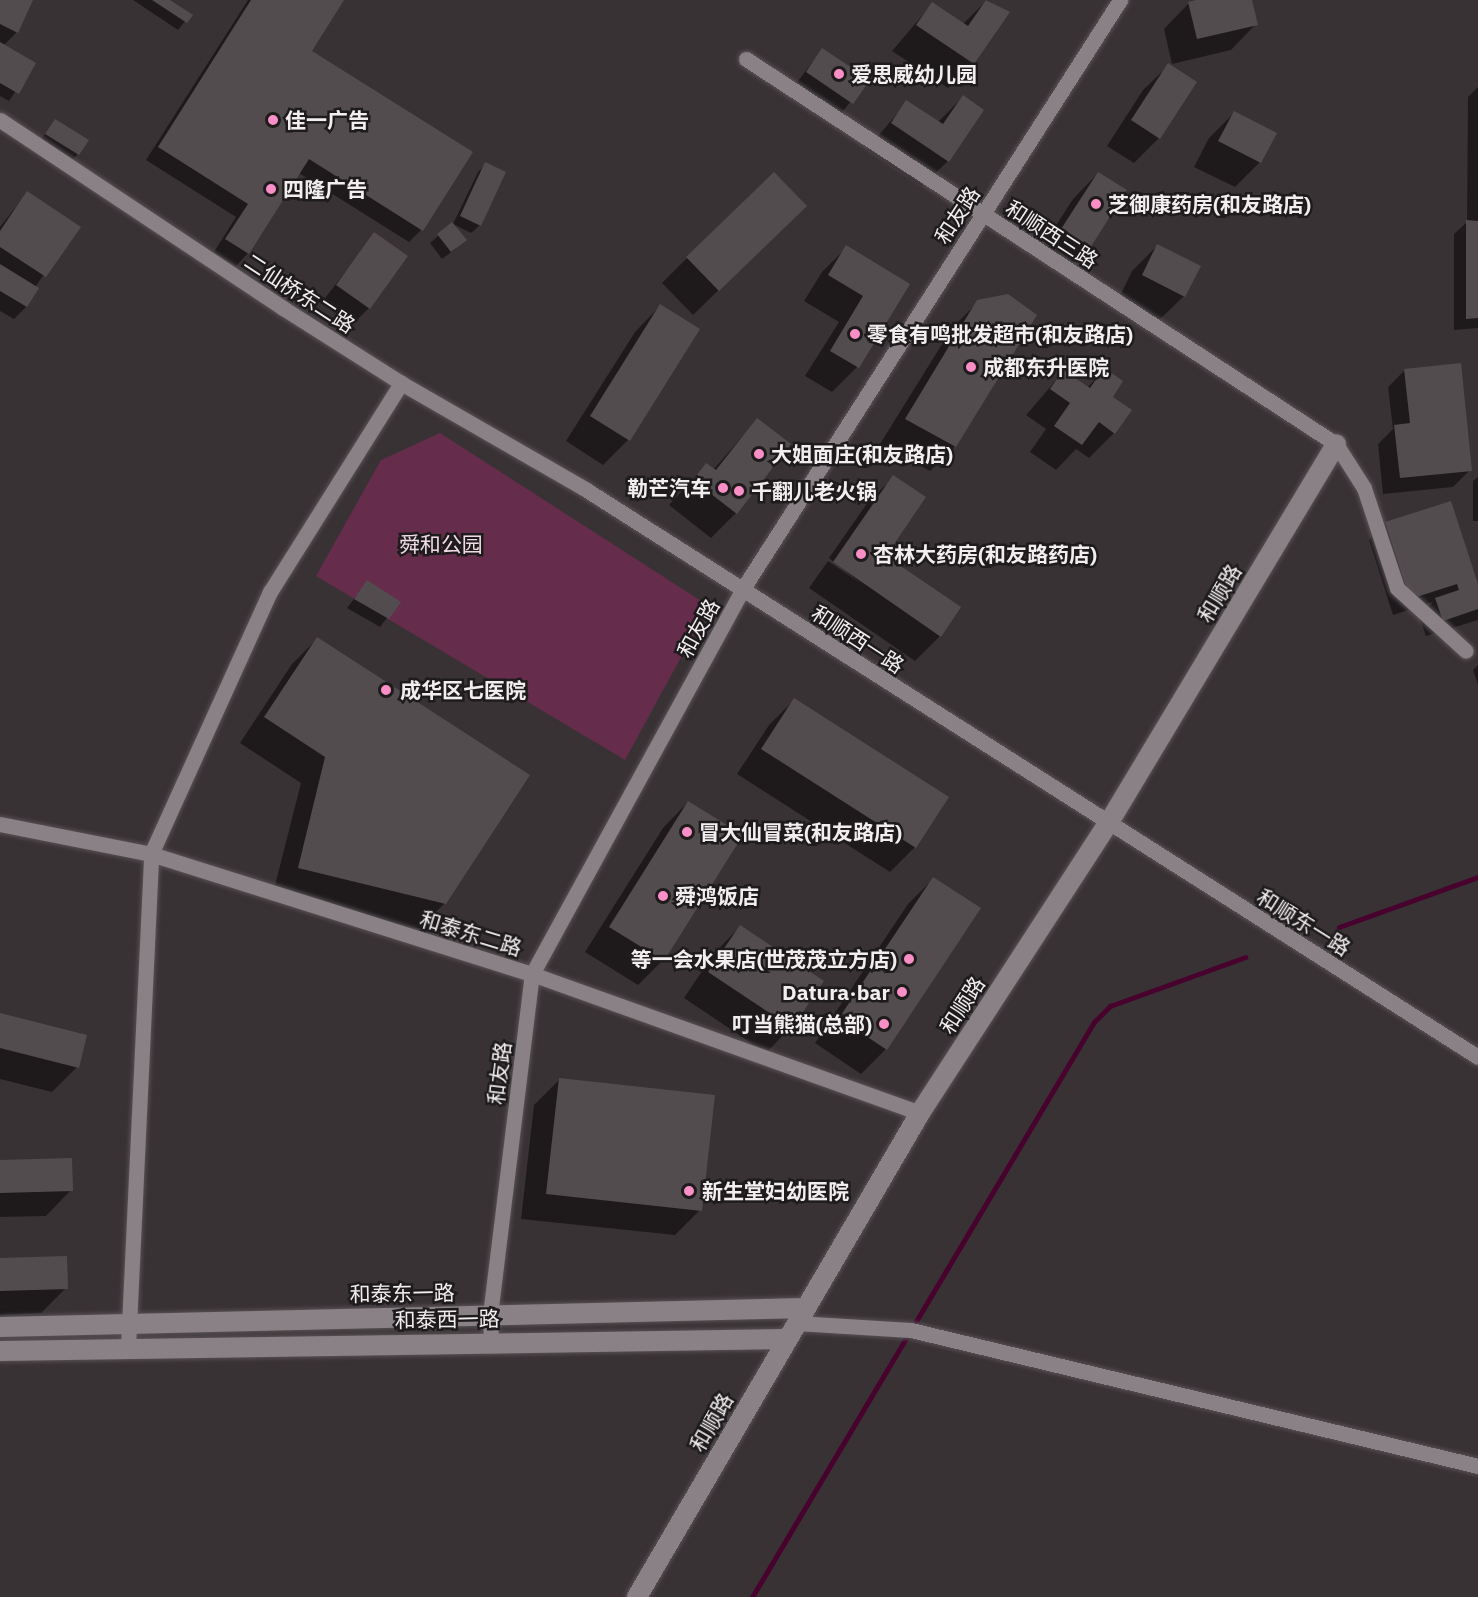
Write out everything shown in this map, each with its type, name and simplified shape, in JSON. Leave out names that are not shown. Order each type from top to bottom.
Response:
[{"type":"street","name":"和友路","points":[[491,1342],[490,1315],[532,974],[742,590],[1120,0]]},
{"type":"street","name":"和顺西三路","points":[[746,59],[1336,444]]},
{"type":"street","name":"二仙桥东二路","points":[[0,120],[400,383],[585,489]]},
{"type":"street","points":[[128,1347],[132,1324],[151,854],[270,592],[400,383]]},
{"type":"street","points":[[1336,444],[1364,488],[1396,588],[1466,651]]},
{"type":"street","name":"和顺路","points":[[637,1597],[920,1113],[1108,824],[1336,444]]},
{"type":"street","name":"和顺西一路","points":[[585,489],[1108,824]]},
{"type":"street","name":"和泰东二路","points":[[0,824],[151,854],[532,974],[920,1113]]},
{"type":"street","name":"和顺东一路","points":[[1108,824],[1478,1057]]},
{"type":"street","name":"和泰东一路","points":[[0,1327],[490,1315],[796,1323]]},
{"type":"street","points":[[796,1323],[911,1330],[1478,1466]]},
{"type":"street","name":"和泰西一路","points":[[0,1351],[491,1342],[796,1323]]},
{"type":"green space","name":"舜和公园","points":[[440,433],[709,606],[625,760],[316,576],[381,460]]},
{"type":"building","points":[[0,0],[33,0],[18,33],[0,24]]},
{"type":"building","points":[[152,0],[170,0],[193,15],[187,23]]},
{"type":"building","points":[[251,0],[344,0],[312,51],[473,152],[423,231],[309,159],[249,254],[225,239],[248,204],[158,147]]},
{"type":"building","points":[[986,0],[1010,12],[974,64],[916,25],[932,2],[968,26]]},
{"type":"building","points":[[1252,0],[1258,25],[1197,39],[1188,2]]},
{"type":"building","points":[[0,42],[36,63],[19,94],[0,83]]},
{"type":"building","points":[[822,48],[870,80],[853,104],[806,72]]},
{"type":"building","points":[[1168,63],[1197,82],[1160,139],[1131,120]]},
{"type":"building","points":[[963,95],[984,110],[949,162],[891,123],[906,100],[943,124]]},
{"type":"building","points":[[1234,111],[1277,133],[1261,163],[1218,141]]},
{"type":"building","points":[[55,119],[89,140],[79,155],[45,134]]},
{"type":"building","points":[[485,162],[506,172],[481,226],[460,216]]},
{"type":"building","points":[[774,172],[807,206],[719,291],[686,257]]},
{"type":"building","points":[[1098,172],[1127,190],[1090,248],[1061,229]]},
{"type":"building","points":[[27,191],[81,227],[46,277],[0,247],[0,231]]},
{"type":"building","points":[[1466,220],[1478,221],[1478,318],[1466,319]]},
{"type":"building","points":[[452,222],[467,240],[451,252],[437,234]]},
{"type":"building","points":[[374,232],[408,256],[370,309],[336,285]]},
{"type":"building","points":[[1157,244],[1201,266],[1185,297],[1142,275]]},
{"type":"building","points":[[846,245],[910,284],[859,368],[830,351],[863,296],[828,275]]},
{"type":"building","points":[[0,264],[39,288],[27,307],[0,291]]},
{"type":"building","name":"成都东升医院","points":[[1008,294],[1037,315],[956,447],[905,419],[977,300]]},
{"type":"building","points":[[660,304],[700,329],[630,441],[590,416]]},
{"type":"building","points":[[1461,363],[1472,471],[1400,478],[1394,425],[1410,423],[1404,369]]},
{"type":"building","points":[[1104,368],[1123,381],[1113,397],[1132,410],[1115,434],[1099,422],[1082,445],[1054,426],[1070,403],[1050,389],[1063,370],[1090,388]]},
{"type":"building","points":[[757,418],[791,444],[737,514],[693,480],[706,463],[716,470]]},
{"type":"building","points":[[893,475],[926,497],[886,556],[961,607],[941,637],[833,562]]},
{"type":"building","points":[[1451,501],[1478,584],[1478,609],[1443,621],[1435,598],[1459,590],[1457,584],[1410,599],[1385,522]]},
{"type":"building","points":[[367,580],[401,602],[389,619],[354,599]]},
{"type":"building","points":[[317,637],[530,775],[446,904],[298,868],[325,757],[264,717]]},
{"type":"building","points":[[794,698],[949,797],[916,848],[761,749]]},
{"type":"building","points":[[688,801],[743,835],[664,961],[609,927]]},
{"type":"building","points":[[933,877],[981,908],[887,1050],[839,1018]]},
{"type":"building","points":[[740,925],[824,981],[792,1028],[708,972]]},
{"type":"building","points":[[0,1013],[87,1035],[79,1068],[0,1048]]},
{"type":"building","points":[[559,1078],[715,1095],[702,1211],[546,1194]]},
{"type":"building","points":[[72,1158],[73,1191],[0,1193],[0,1160]]},
{"type":"building","points":[[67,1256],[68,1289],[0,1291],[0,1258]]},
{"type":"waterway","points":[[1339,927],[1478,877]]},
{"type":"waterway","points":[[752,1597],[1094,1022],[1110,1006],[1245,957]]},
{"type":"place","name":"爱思威幼儿园","points":[[839,74]]},
{"type":"place","name":"佳一广告","points":[[273,120]]},
{"type":"place","name":"四隆广告","points":[[271,189]]},
{"type":"place","name":"芝御康药房(和友路店)","points":[[1096,204]]},
{"type":"place","name":"零食有鸣批发超市(和友路店)","points":[[855,334]]},
{"type":"place","name":"成都东升医院","points":[[971,367]]},
{"type":"place","name":"大姐面庄(和友路店)","points":[[759,454]]},
{"type":"place","name":"勒芒汽车","points":[[723,488]]},
{"type":"place","name":"千翻儿老火锅","points":[[739,491]]},
{"type":"place","name":"杏林大药房(和友路药店)","points":[[861,554]]},
{"type":"place","name":"成华区七医院","points":[[386,690]]},
{"type":"place","name":"冒大仙冒菜(和友路店)","points":[[687,832]]},
{"type":"place","name":"舜鸿饭店","points":[[663,896]]},
{"type":"place","name":"等一会水果店(世茂茂立方店)","points":[[909,959]]},
{"type":"place","name":"Datura·bar","points":[[902,992]]},
{"type":"place","name":"叮当熊猫(总部)","points":[[884,1024]]},
{"type":"place","name":"新生堂妇幼医院","points":[[689,1191]]}]
